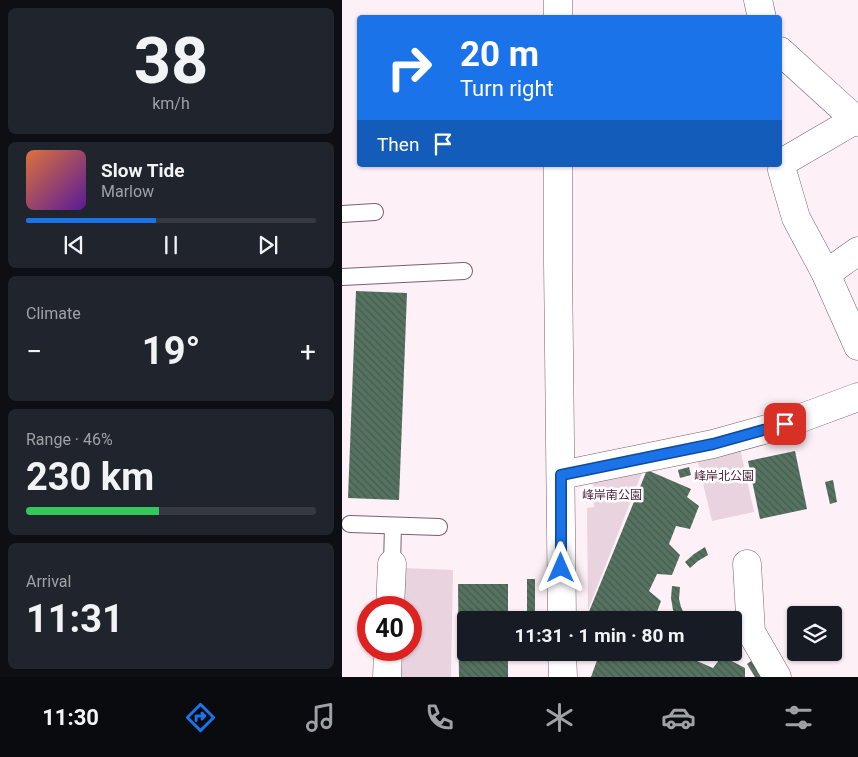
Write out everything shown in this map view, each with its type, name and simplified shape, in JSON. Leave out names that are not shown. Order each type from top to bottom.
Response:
[{"type":"street","points":[[558,0],[558,15]]},
{"type":"street","points":[[758,0],[761,15]]},
{"type":"street","points":[[782,53],[856,121],[783,162],[782,170],[796,218],[826,274],[858,346]]},
{"type":"street","points":[[558,167],[562,611]]},
{"type":"street","points":[[826,274],[858,251]]},
{"type":"street","points":[[561,475],[713,444],[785,424],[858,398]]},
{"type":"street","points":[[391,596],[392,564]]},
{"type":"street","points":[[747,564],[751,632],[777,677]]},
{"type":"street","points":[[387,677],[388,661]]},
{"type":"street","points":[[562,661],[563,677]]},
{"type":"lane","points":[[342,214],[376,212]]},
{"type":"lane","points":[[342,277],[464,271]]},
{"type":"lane","points":[[350,524],[439,527]]},
{"type":"lane","points":[[392,564],[393,526]]},
{"type":"green space","name":"峰岸北公園","points":[[740,448],[754,512],[712,521],[697,458]]},
{"type":"green space","name":"峰岸南公園","points":[[643,470],[588,610],[587,508],[594,507],[593,479]]},
{"type":"green space","points":[[404,568],[453,570],[451,677],[400,677],[401,661],[422,661],[422,596],[403,596]]},
{"type":"building","points":[[356,291],[407,293],[399,500],[348,498]]},
{"type":"building","points":[[795,451],[807,509],[760,519],[748,461]]},
{"type":"building","points":[[689,467],[691,475],[680,478],[678,470]]},
{"type":"building","points":[[647,470],[691,489],[687,497],[699,506],[690,529],[676,526],[669,544],[680,555],[672,575],[657,574],[649,591],[661,601],[657,611],[589,611]]},
{"type":"building","points":[[833,480],[837,502],[830,504],[825,482]]},
{"type":"building","points":[[705,547],[708,555],[690,568],[685,562]]},
{"type":"building","points":[[527,579],[535,579],[535,611],[527,611]]},
{"type":"building","points":[[458,584],[508,584],[508,611],[458,611]]},
{"type":"building","points":[[672,586],[680,587],[679,599],[683,611],[674,611],[671,598]]},
{"type":"building","points":[[754,659],[765,677],[755,677],[747,664]]},
{"type":"building","points":[[459,661],[508,661],[508,677],[459,677]]},
{"type":"building","points":[[597,661],[697,661],[713,668],[718,661],[732,661],[745,668],[745,677],[591,677]]},
{"type":"route","points":[[561,568],[561,475],[713,444],[785,424]]}]
